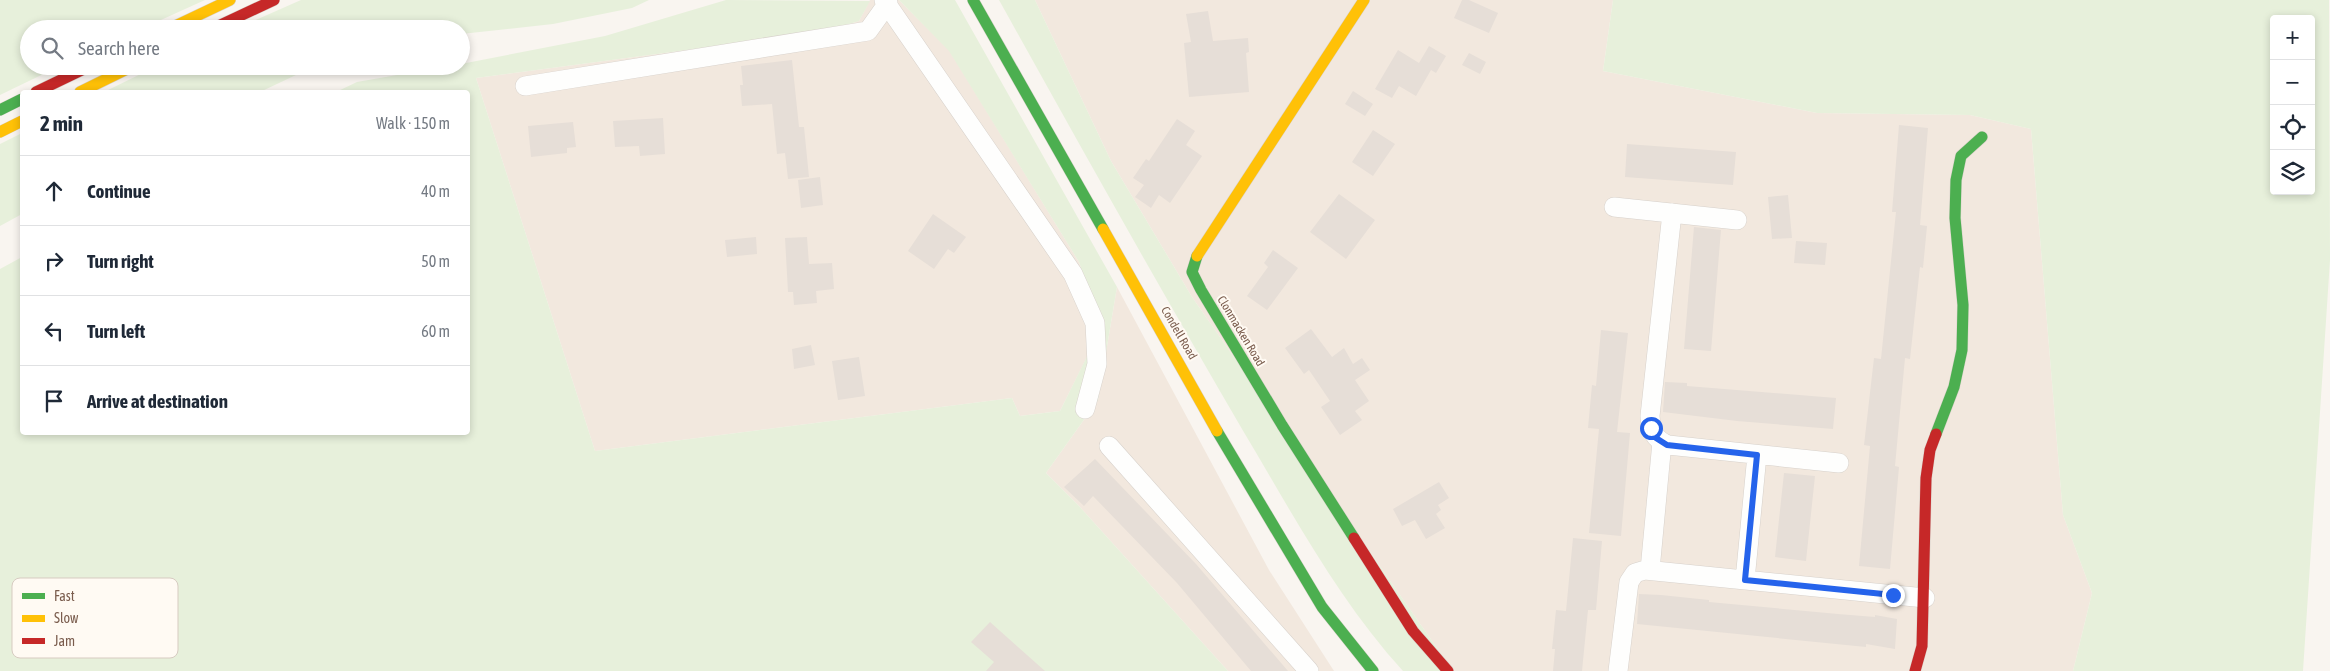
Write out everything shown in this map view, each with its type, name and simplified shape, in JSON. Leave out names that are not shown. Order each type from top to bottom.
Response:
[{"type":"main road","points":[[188,20],[230,0]]},
{"type":"main road","points":[[231,20],[274,0]]},
{"type":"main road","name":"Condell Road","points":[[973,0],[1244,478],[1322,607],[1373,671]]},
{"type":"main road","name":"Clonmacken Road","points":[[1364,0],[1198,251],[1192,272],[1282,425],[1413,631],[1448,671]]},
{"type":"main road","points":[[40,90],[71,75]]},
{"type":"main road","points":[[84,90],[115,75]]},
{"type":"main road","points":[[0,110],[20,100]]},
{"type":"main road","points":[[0,132],[20,122]]},
{"type":"main road","points":[[1915,671],[1922,646],[1925,598],[1926,478],[1930,450],[1954,387],[1962,350],[1963,305],[1955,218],[1956,180],[1961,156],[1982,137]]},
{"type":"street","points":[[525,86],[868,31],[886,2],[1073,274],[1095,323],[1097,364],[1085,409]]},
{"type":"street","points":[[1614,207],[1737,220]]},
{"type":"street","points":[[1672,214],[1650,416],[1651,428],[1656,438],[1668,445],[1839,464]]},
{"type":"street","points":[[1650,570],[1662,442]]},
{"type":"street","points":[[1109,446],[1309,671]]},
{"type":"street","points":[[1745,580],[1757,455]]},
{"type":"street","points":[[1618,671],[1629,582],[1635,574],[1650,570],[1925,598]]},
{"type":"shaded area","points":[[870,0],[899,0],[949,50],[1079,262],[1101,329],[1060,411],[1020,416],[1012,398],[595,451],[476,78],[823,32],[859,21]]},
{"type":"shaded area","points":[[1035,0],[1613,0],[1603,71],[1817,113],[1970,115],[2031,129],[2063,515],[2092,593],[2073,671],[1453,671],[1192,297],[1111,161]]},
{"type":"shaded area","points":[[1117,287],[1269,570],[1334,671],[1228,671],[1079,506],[1046,473],[1098,400]]},
{"type":"green space","points":[[0,0],[205,0],[161,20],[20,20],[20,75],[41,75],[0,95]]},
{"type":"green space","points":[[301,0],[649,0],[632,8],[553,24],[470,33],[470,20],[255,20]]},
{"type":"green space","points":[[726,0],[870,1],[859,21],[823,32],[476,78],[595,451],[1012,398],[1020,416],[1060,411],[1101,328],[1079,262],[949,51],[899,0],[955,0],[1117,287],[1098,400],[1046,473],[1079,506],[1228,671],[0,671],[0,269],[20,258],[20,435],[470,435],[470,90],[340,90],[357,82],[397,75],[470,75],[470,62],[605,36]]},
{"type":"green space","points":[[999,0],[1035,0],[1111,161],[1192,297],[1453,671],[1403,671],[1379,644],[1336,585],[1297,523],[1211,376]]},
{"type":"green space","points":[[1613,0],[2329,0],[2330,260],[2303,671],[2073,671],[2092,593],[2063,515],[2031,129],[1970,115],[1817,113],[1603,71]]},
{"type":"green space","points":[[139,75],[296,75],[264,90],[108,90]]},
{"type":"green space","points":[[20,134],[20,215],[0,226],[0,144]]},
{"type":"building","points":[[1462,0],[1469,0],[1498,13],[1489,33],[1454,18]]},
{"type":"building","points":[[1208,11],[1213,41],[1248,38],[1249,52],[1246,53],[1249,92],[1189,97],[1184,43],[1191,42],[1186,14]]},
{"type":"building","points":[[1429,46],[1446,56],[1436,73],[1431,70],[1416,96],[1399,86],[1392,98],[1375,89],[1398,50],[1419,63]]},
{"type":"building","points":[[1469,53],[1486,62],[1480,74],[1462,65]]},
{"type":"building","points":[[792,60],[799,127],[804,127],[809,177],[788,179],[785,153],[777,154],[772,104],[742,106],[740,85],[743,85],[741,66]]},
{"type":"building","points":[[1353,91],[1373,104],[1365,116],[1345,104]]},
{"type":"building","points":[[663,118],[665,154],[640,156],[639,146],[615,147],[613,121]]},
{"type":"building","points":[[1177,119],[1195,131],[1186,145],[1202,156],[1170,203],[1159,195],[1151,208],[1135,197],[1144,185],[1133,178],[1146,159],[1149,161]]},
{"type":"building","points":[[573,122],[576,147],[567,148],[567,153],[531,157],[528,126]]},
{"type":"building","points":[[1899,125],[1928,128],[1920,225],[1927,226],[1923,268],[1920,267],[1910,359],[1905,358],[1895,466],[1899,467],[1890,569],[1859,566],[1870,446],[1864,445],[1874,358],[1881,359],[1896,212],[1892,212]]},
{"type":"building","points":[[1373,130],[1395,144],[1373,176],[1352,162]]},
{"type":"building","points":[[1627,144],[1736,152],[1733,185],[1625,177]]},
{"type":"building","points":[[820,177],[823,205],[801,208],[798,180]]},
{"type":"building","points":[[1339,194],[1375,220],[1346,259],[1310,232]]},
{"type":"building","points":[[1788,195],[1792,238],[1772,239],[1768,197]]},
{"type":"building","points":[[933,214],[966,237],[954,253],[948,249],[934,269],[908,251]]},
{"type":"building","points":[[1694,227],[1721,230],[1711,351],[1684,349]]},
{"type":"building","points":[[756,237],[757,254],[727,257],[725,240]]},
{"type":"building","points":[[807,237],[809,264],[832,263],[834,289],[816,291],[817,303],[794,305],[793,292],[788,292],[785,238]]},
{"type":"building","points":[[1796,241],[1827,243],[1825,265],[1794,263]]},
{"type":"building","points":[[1273,250],[1298,268],[1267,310],[1247,296],[1268,267],[1264,263]]},
{"type":"building","points":[[1311,329],[1332,357],[1344,348],[1353,364],[1362,358],[1370,370],[1355,380],[1369,401],[1355,411],[1362,420],[1340,435],[1321,407],[1330,401],[1309,370],[1304,374],[1285,348]]},
{"type":"building","points":[[1601,330],[1628,333],[1617,432],[1630,433],[1621,536],[1589,533],[1599,429],[1588,428],[1592,385],[1596,386]]},
{"type":"building","points":[[811,345],[815,365],[794,369],[792,349]]},
{"type":"building","points":[[859,357],[865,396],[838,400],[832,361]]},
{"type":"building","points":[[1665,382],[1687,383],[1687,386],[1836,398],[1833,429],[1737,421],[1663,412]]},
{"type":"building","points":[[1095,459],[1196,564],[1288,671],[1251,671],[1177,583],[1093,496],[1084,506],[1064,487]]},
{"type":"building","points":[[1784,473],[1815,476],[1806,561],[1775,557]]},
{"type":"building","points":[[1439,482],[1449,498],[1438,505],[1441,510],[1436,514],[1445,528],[1426,539],[1415,520],[1402,526],[1393,509]]},
{"type":"building","points":[[1573,538],[1602,541],[1596,610],[1588,610],[1582,671],[1553,671],[1555,649],[1552,649],[1556,610],[1566,611]]},
{"type":"building","points":[[1639,594],[1838,614],[1875,617],[1875,615],[1897,619],[1895,649],[1866,644],[1866,647],[1637,624]]},
{"type":"building","points":[[990,622],[1045,671],[986,671],[994,662],[971,642]]},
{"type":"traffic: fast","points":[[973,0],[1103,229]]},
{"type":"traffic: fast","points":[[0,110],[20,100]]},
{"type":"traffic: fast","points":[[1936,434],[1954,387],[1962,350],[1963,305],[1955,218],[1956,180],[1961,156],[1982,137]]},
{"type":"traffic: fast","points":[[1197,256],[1192,272],[1201,290],[1282,425],[1354,538]]},
{"type":"traffic: fast","points":[[1217,431],[1322,607],[1373,671]]},
{"type":"traffic: slow","points":[[188,20],[230,0]]},
{"type":"traffic: slow","points":[[1197,256],[1364,0]]},
{"type":"traffic: slow","points":[[84,90],[115,75]]},
{"type":"traffic: slow","points":[[0,132],[20,122]]},
{"type":"traffic: slow","points":[[1103,229],[1217,431]]},
{"type":"traffic: jam","points":[[231,20],[274,0]]},
{"type":"traffic: jam","points":[[40,90],[71,75]]},
{"type":"traffic: jam","points":[[1915,671],[1922,646],[1926,478],[1930,450],[1936,434]]},
{"type":"traffic: jam","points":[[1354,538],[1413,631],[1448,671]]},
{"type":"route","points":[[1651,428],[1656,438],[1667,445],[1757,455],[1745,580],[1893,595]]}]
